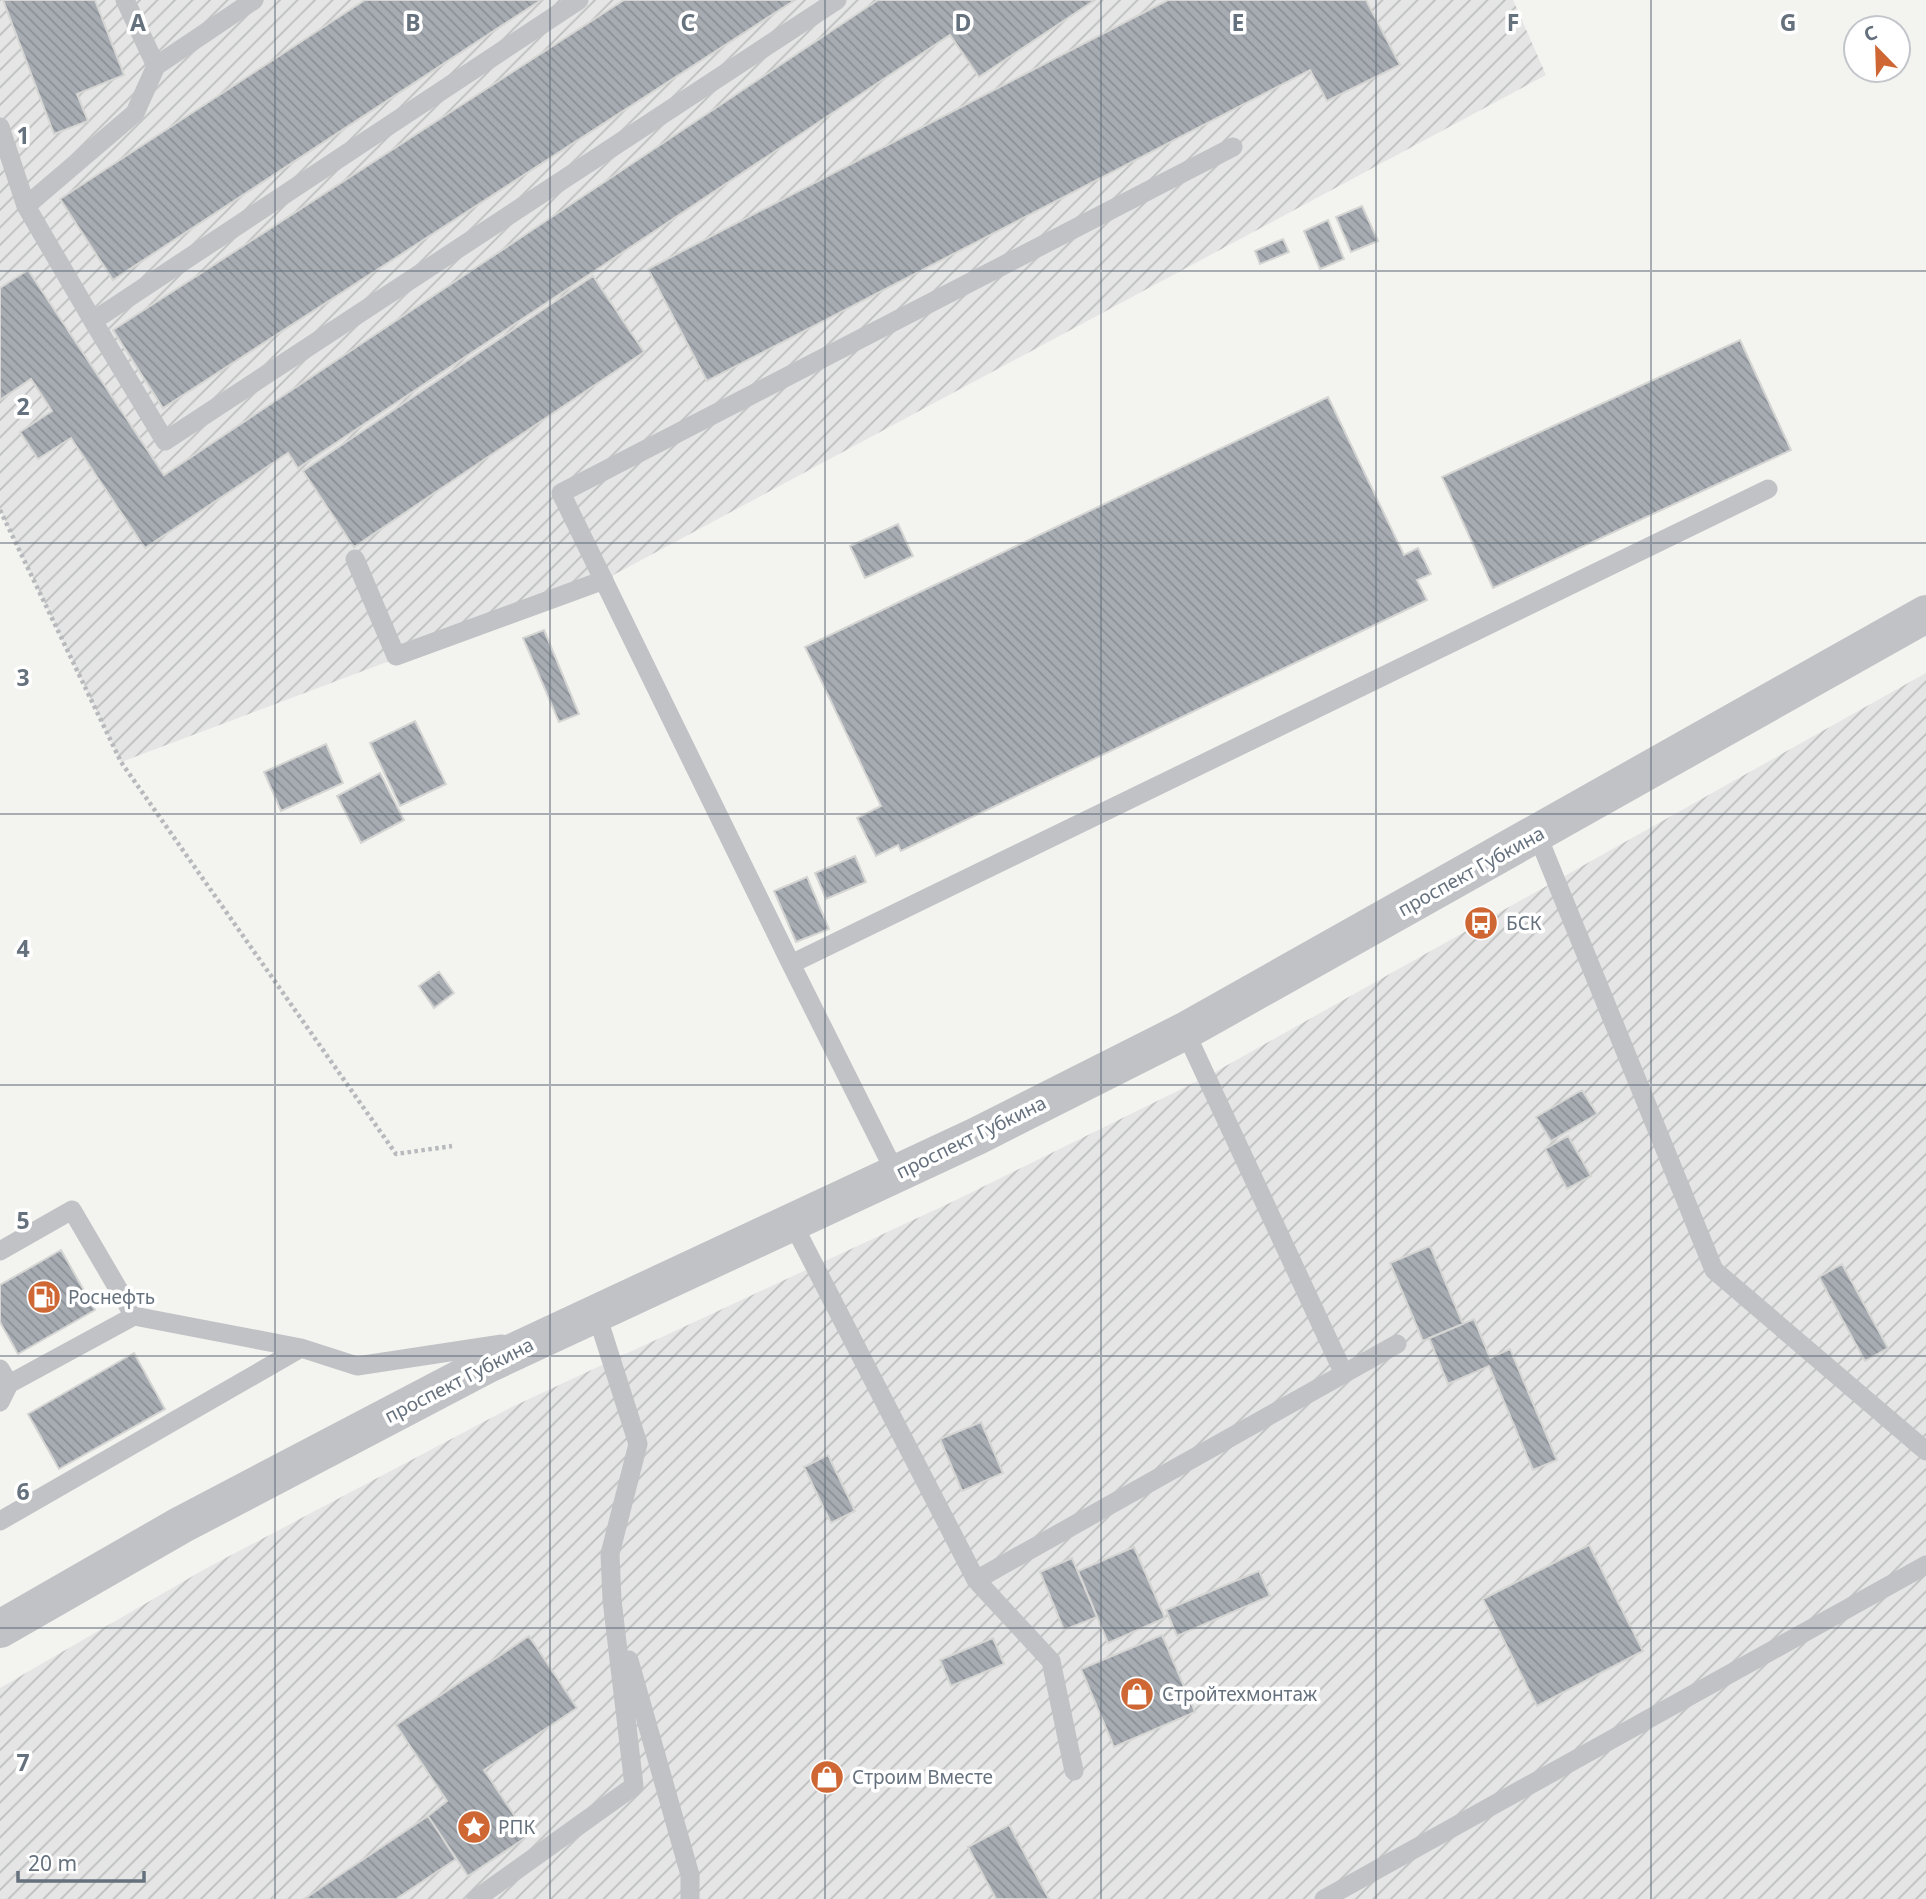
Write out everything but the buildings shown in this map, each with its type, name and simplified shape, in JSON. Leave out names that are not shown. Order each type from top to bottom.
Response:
[{"type":"street","name":"проспект Губкина","points":[[0,1629],[181,1525],[541,1338],[896,1174],[1185,1031],[1926,614]]},
{"type":"lane","points":[[125,0],[156,66]]},
{"type":"lane","points":[[26,206],[135,113],[156,66],[254,0]]},
{"type":"lane","points":[[93,321],[579,0]]},
{"type":"lane","points":[[0,127],[26,206],[165,441],[837,0]]},
{"type":"lane","points":[[896,1174],[561,493],[1233,147]]},
{"type":"lane","points":[[791,964],[1768,489]]},
{"type":"lane","points":[[355,559],[396,656],[604,580]]},
{"type":"lane","points":[[1537,834],[1714,1270],[1926,1451]]},
{"type":"lane","points":[[1185,1031],[1344,1374]]},
{"type":"lane","points":[[0,1251],[72,1210],[134,1316]]},
{"type":"lane","points":[[792,1222],[976,1580],[1051,1661],[1074,1771]]},
{"type":"lane","points":[[477,1899],[634,1786],[612,1600],[610,1554],[638,1444],[596,1312]]},
{"type":"lane","points":[[3,1385],[134,1316],[301,1348],[357,1366],[541,1338]]},
{"type":"lane","points":[[976,1580],[1397,1344]]},
{"type":"lane","points":[[0,1521],[301,1348]]},
{"type":"lane","points":[[1324,1899],[1926,1565]]},
{"type":"lane","points":[[612,1600],[690,1875],[690,1899]]},
{"type":"path","points":[[0,510],[121,762],[388,1142],[396,1153],[452,1146]]},
{"type":"shaded area","points":[[0,0],[1513,0],[1546,75],[604,580],[121,762],[0,510]]},
{"type":"shaded area","points":[[1926,673],[1926,1899],[0,1899],[0,1688],[205,1569],[512,1407],[954,1201],[1208,1076]]},
{"type":"place","name":"БСК","points":[[1481,923]]},
{"type":"place","name":"Роснефть","points":[[44,1297]]},
{"type":"place","name":"Стройтехмонтаж","points":[[1137,1694]]},
{"type":"place","name":"Строим Вместе","points":[[827,1777]]},
{"type":"place","name":"РПК","points":[[474,1827]]}]
